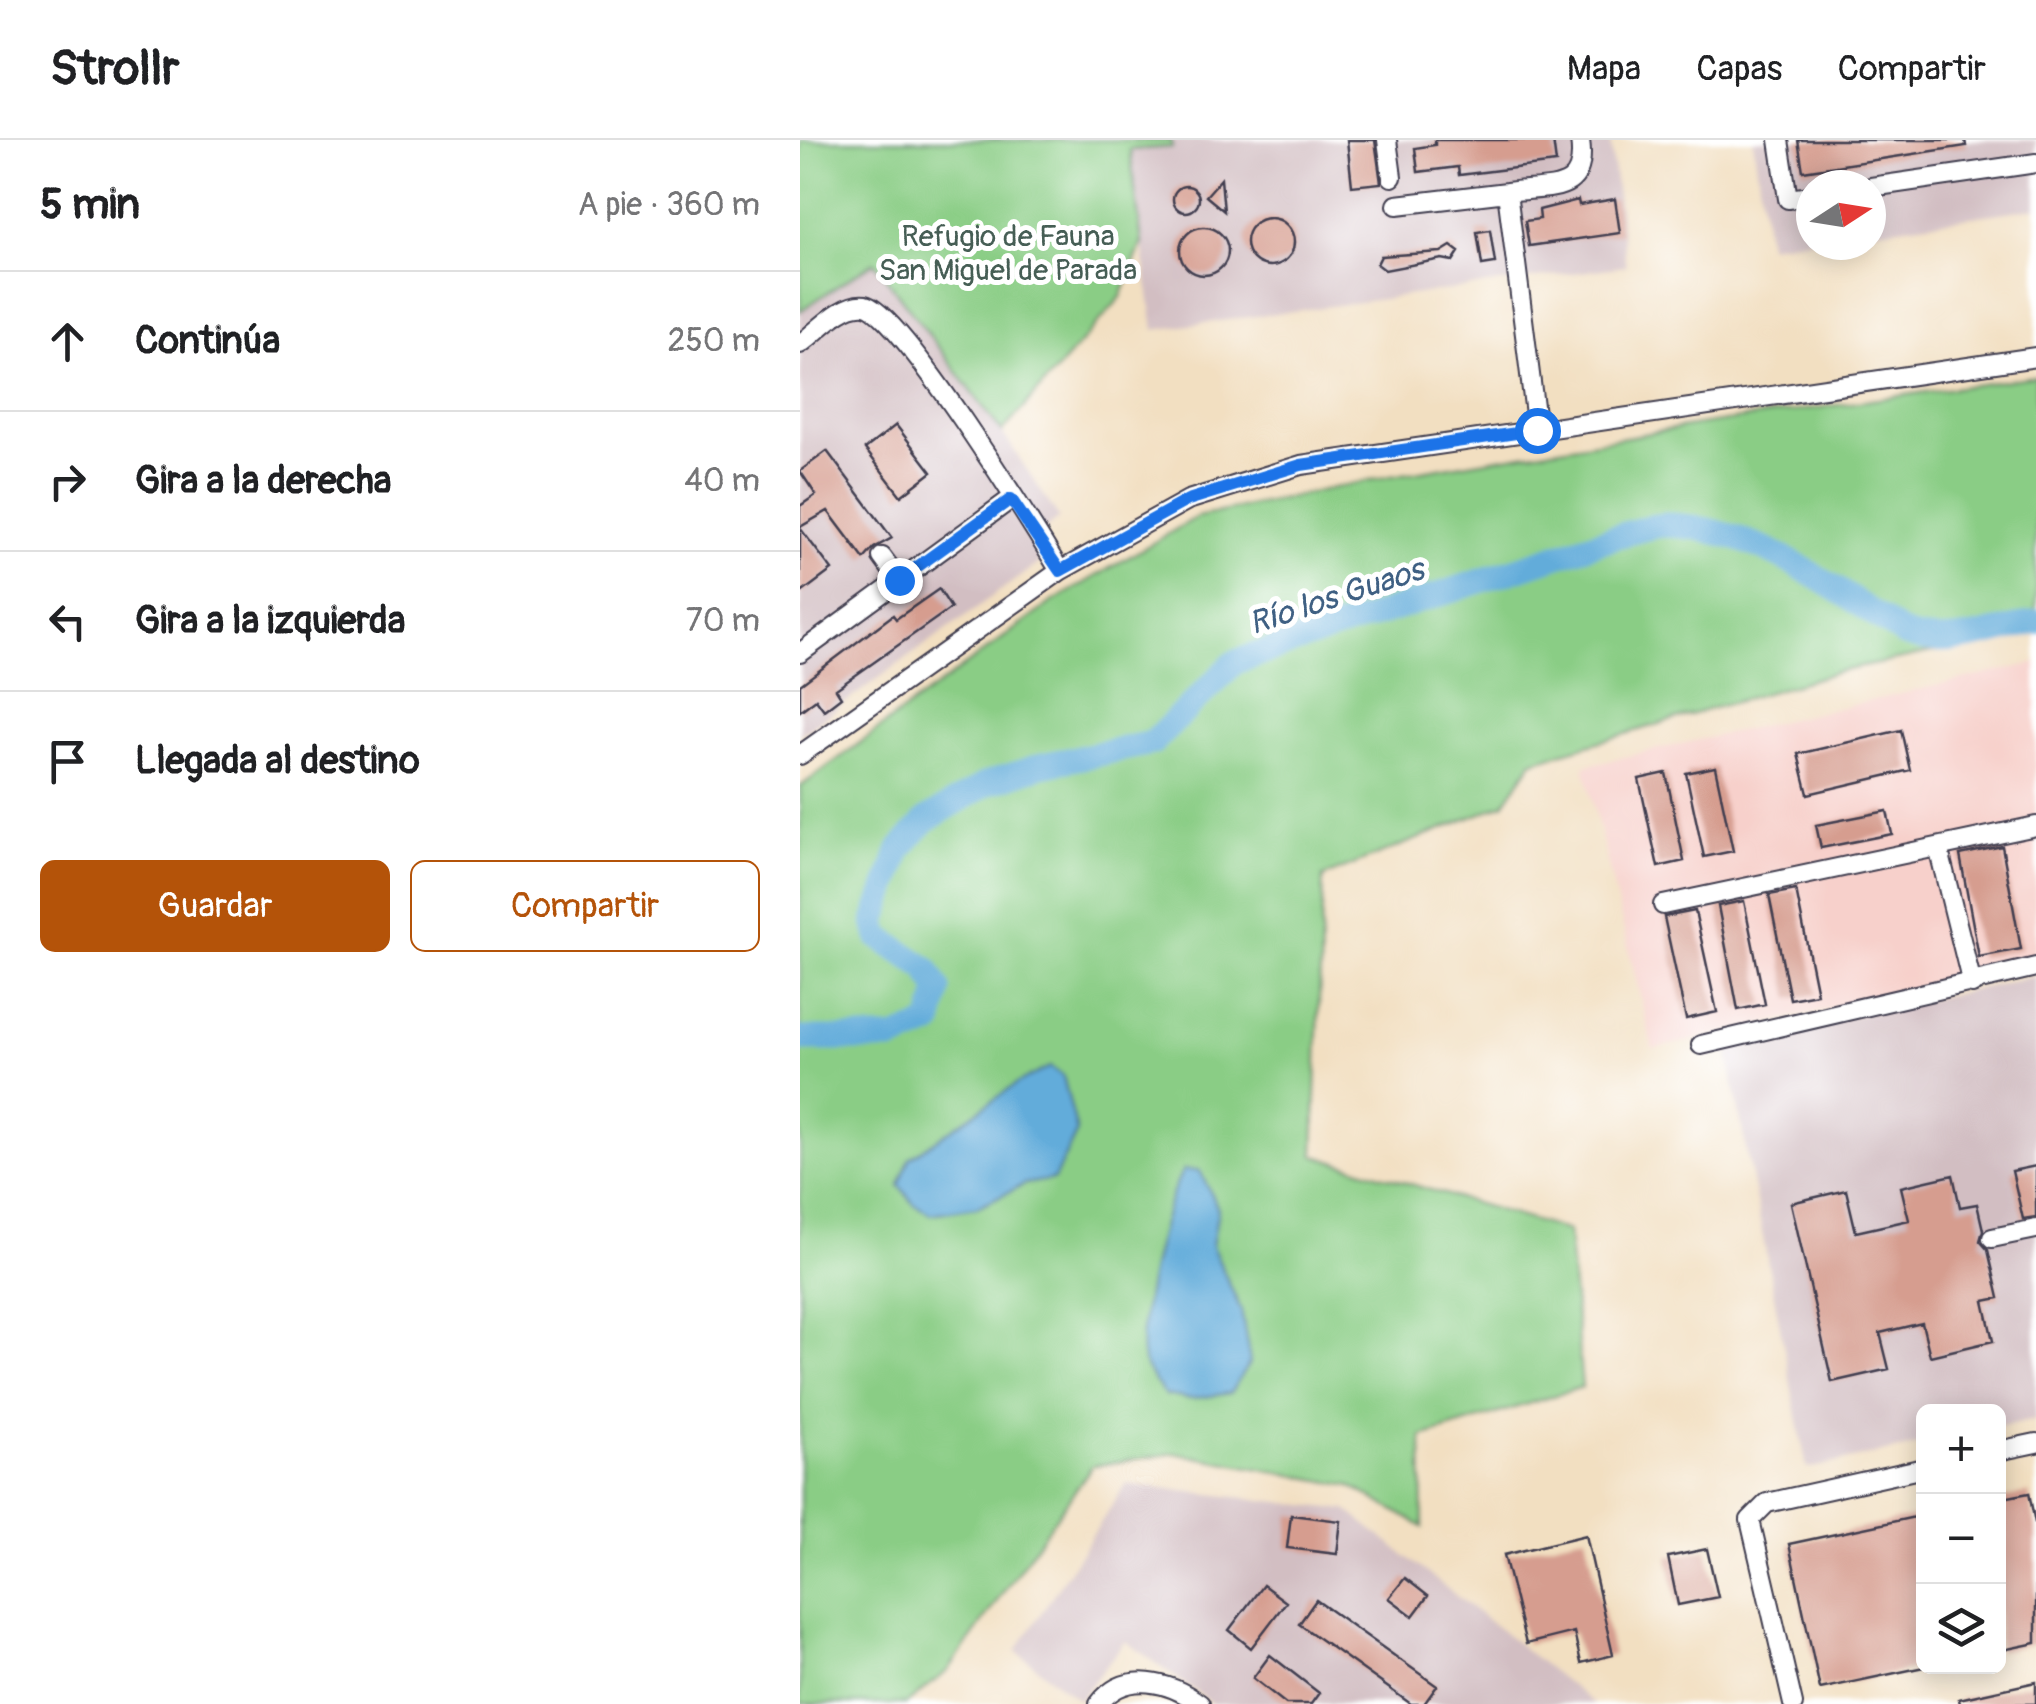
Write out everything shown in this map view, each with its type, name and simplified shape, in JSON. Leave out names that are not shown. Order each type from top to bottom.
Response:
[{"type":"street","points":[[1387,140],[1392,177]]},
{"type":"street","points":[[1398,205],[1567,184],[1579,177],[1584,165],[1580,140]]},
{"type":"street","points":[[1780,140],[1788,199],[1796,198]]},
{"type":"street","points":[[1886,185],[2036,164]]},
{"type":"street","points":[[1507,192],[1537,430]]},
{"type":"street","points":[[800,344],[851,307],[863,305],[876,310],[922,362],[1060,571]]},
{"type":"street","points":[[800,755],[1060,571],[1188,500],[1301,465],[2036,357]]},
{"type":"street","points":[[803,645],[1011,499]]},
{"type":"street","points":[[882,557],[899,580]]},
{"type":"street","points":[[1663,906],[2036,826]]},
{"type":"street","points":[[1938,847],[1972,984]]},
{"type":"street","points":[[1701,1045],[2036,967]]},
{"type":"street","points":[[1992,1238],[2036,1230]]},
{"type":"street","points":[[2006,1449],[2036,1443]]},
{"type":"street","points":[[1793,1704],[1750,1520],[1768,1503],[1916,1470]]},
{"type":"street","points":[[1100,1704],[1122,1686],[1140,1682],[1180,1689],[1200,1704]]},
{"type":"shaded area","points":[[1171,140],[1610,140],[1626,266],[1154,330],[1129,150],[1171,147]]},
{"type":"shaded area","points":[[1753,140],[2036,140],[2036,208],[1886,229],[1886,170],[1796,170],[1796,241],[1768,245]]},
{"type":"shaded area","points":[[874,262],[1002,432],[1059,518],[1031,540],[1039,563],[800,735],[800,311]]},
{"type":"shaded area","points":[[2036,663],[2036,962],[1653,1049],[1584,766]]},
{"type":"shaded area","points":[[2036,976],[2036,1419],[2006,1425],[2006,1404],[1916,1404],[1916,1446],[1807,1469],[1726,1044]]},
{"type":"shaded area","points":[[1126,1484],[1347,1510],[1594,1704],[1213,1704],[1125,1641],[1079,1700],[1016,1651]]},
{"type":"green space","name":"Refugio de Fauna San Miguel de Parada","points":[[800,140],[1171,140],[1172,147],[1130,150],[1142,243],[1121,297],[1002,432],[874,262],[800,311]]},
{"type":"green space","points":[[2036,376],[2036,632],[1837,672],[1533,761],[1504,804],[1323,877],[1314,1155],[1568,1231],[1582,1387],[1422,1437],[1423,1527],[1351,1486],[1175,1453],[1092,1466],[948,1671],[906,1704],[800,1704],[800,787],[1052,602],[1197,517],[1385,477],[1692,426]]},
{"type":"water","points":[[1050,1067],[1063,1076],[1077,1132],[1054,1179],[1025,1184],[977,1207],[931,1214],[914,1204],[899,1185],[910,1158],[1018,1083]]},
{"type":"water","points":[[1183,1170],[1200,1171],[1218,1209],[1212,1246],[1241,1310],[1250,1362],[1230,1393],[1190,1399],[1165,1395],[1142,1354],[1144,1313],[1154,1260]]},
{"type":"building","points":[[1347,140],[1375,140],[1381,183],[1352,186]]},
{"type":"building","points":[[1435,140],[1553,140],[1556,163],[1459,175],[1458,167],[1418,172],[1415,148],[1435,145]]},
{"type":"building","points":[[1798,140],[1965,140],[1966,146],[1810,170],[1803,170]]},
{"type":"building","points":[[1221,179],[1224,211],[1206,196]]},
{"type":"building","points":[[1186,186],[1195,190],[1199,199],[1195,208],[1186,212],[1177,208],[1173,199],[1177,190]]},
{"type":"building","points":[[1615,199],[1620,233],[1529,246],[1525,221],[1540,219],[1539,210],[1578,200],[1579,205]]},
{"type":"building","points":[[1270,218],[1287,225],[1294,242],[1287,259],[1270,266],[1253,259],[1246,242],[1253,225]]},
{"type":"building","points":[[1204,227],[1221,234],[1228,251],[1221,268],[1204,275],[1187,268],[1180,251],[1187,234]]},
{"type":"building","points":[[1490,230],[1495,263],[1482,265],[1477,232]]},
{"type":"building","points":[[1451,246],[1459,252],[1453,261],[1442,259],[1385,270],[1377,264],[1381,256],[1441,252]]},
{"type":"building","points":[[896,425],[932,472],[901,496],[865,449]]},
{"type":"building","points":[[827,451],[892,538],[864,559],[828,511],[800,527],[800,506],[816,495],[800,471]]},
{"type":"building","points":[[800,528],[832,570],[800,594]]},
{"type":"building","points":[[939,589],[951,608],[836,689],[841,697],[824,710],[816,699],[800,711],[800,685],[893,615],[896,619]]},
{"type":"building","points":[[1901,730],[1910,770],[1808,794],[1798,754]]},
{"type":"building","points":[[1715,767],[1733,851],[1704,857],[1686,773]]},
{"type":"building","points":[[1666,773],[1684,861],[1658,867],[1639,779]]},
{"type":"building","points":[[1887,811],[1892,834],[1821,848],[1816,825]]},
{"type":"building","points":[[2002,846],[2021,949],[1979,957],[1960,855]]},
{"type":"building","points":[[1796,890],[1817,994],[1790,999],[1769,895]]},
{"type":"building","points":[[1744,901],[1765,1004],[1738,1010],[1718,906]]},
{"type":"building","points":[[1695,911],[1717,1012],[1686,1019],[1664,917]]},
{"type":"building","points":[[2036,1166],[2036,1217],[2023,1219],[2012,1171]]},
{"type":"building","points":[[1953,1175],[1960,1207],[1977,1204],[1983,1230],[1980,1241],[1988,1250],[1999,1298],[1984,1301],[1993,1341],[1930,1356],[1922,1323],[1880,1333],[1889,1369],[1832,1382],[1791,1203],[1846,1190],[1856,1232],[1909,1220],[1901,1187]]},
{"type":"building","points":[[2029,1493],[2036,1528],[2036,1643],[2006,1649],[2006,1584],[2006,1497]]},
{"type":"building","points":[[1291,1515],[1341,1521],[1337,1554],[1287,1548]]},
{"type":"building","points":[[1916,1517],[1916,1669],[1820,1689],[1789,1544]]},
{"type":"building","points":[[1586,1535],[1613,1655],[1581,1663],[1574,1632],[1526,1644],[1504,1555]]},
{"type":"building","points":[[1707,1549],[1718,1597],[1678,1605],[1668,1557]]},
{"type":"building","points":[[1405,1578],[1428,1596],[1413,1616],[1389,1598]]},
{"type":"building","points":[[1263,1585],[1286,1602],[1251,1648],[1229,1630]]},
{"type":"building","points":[[1316,1600],[1437,1686],[1424,1704],[1411,1704],[1299,1624]]},
{"type":"building","points":[[1270,1655],[1319,1693],[1311,1704],[1286,1704],[1253,1678]]},
{"type":"building","points":[[2036,1682],[2036,1704],[1960,1704],[1959,1699]]},
{"type":"waterway","name":"Río los Guaos","points":[[800,1039],[894,1039],[931,1024],[939,990],[927,969],[879,937],[875,922],[900,849],[926,820],[988,783],[1042,765],[1152,743],[1235,662],[1620,535],[1666,525],[1699,528],[1762,548],[1821,580],[1904,635],[1953,640],[2036,622]]},
{"type":"route","points":[[899,580],[1011,499],[1060,571],[1188,500],[1301,465],[1537,430]]}]
